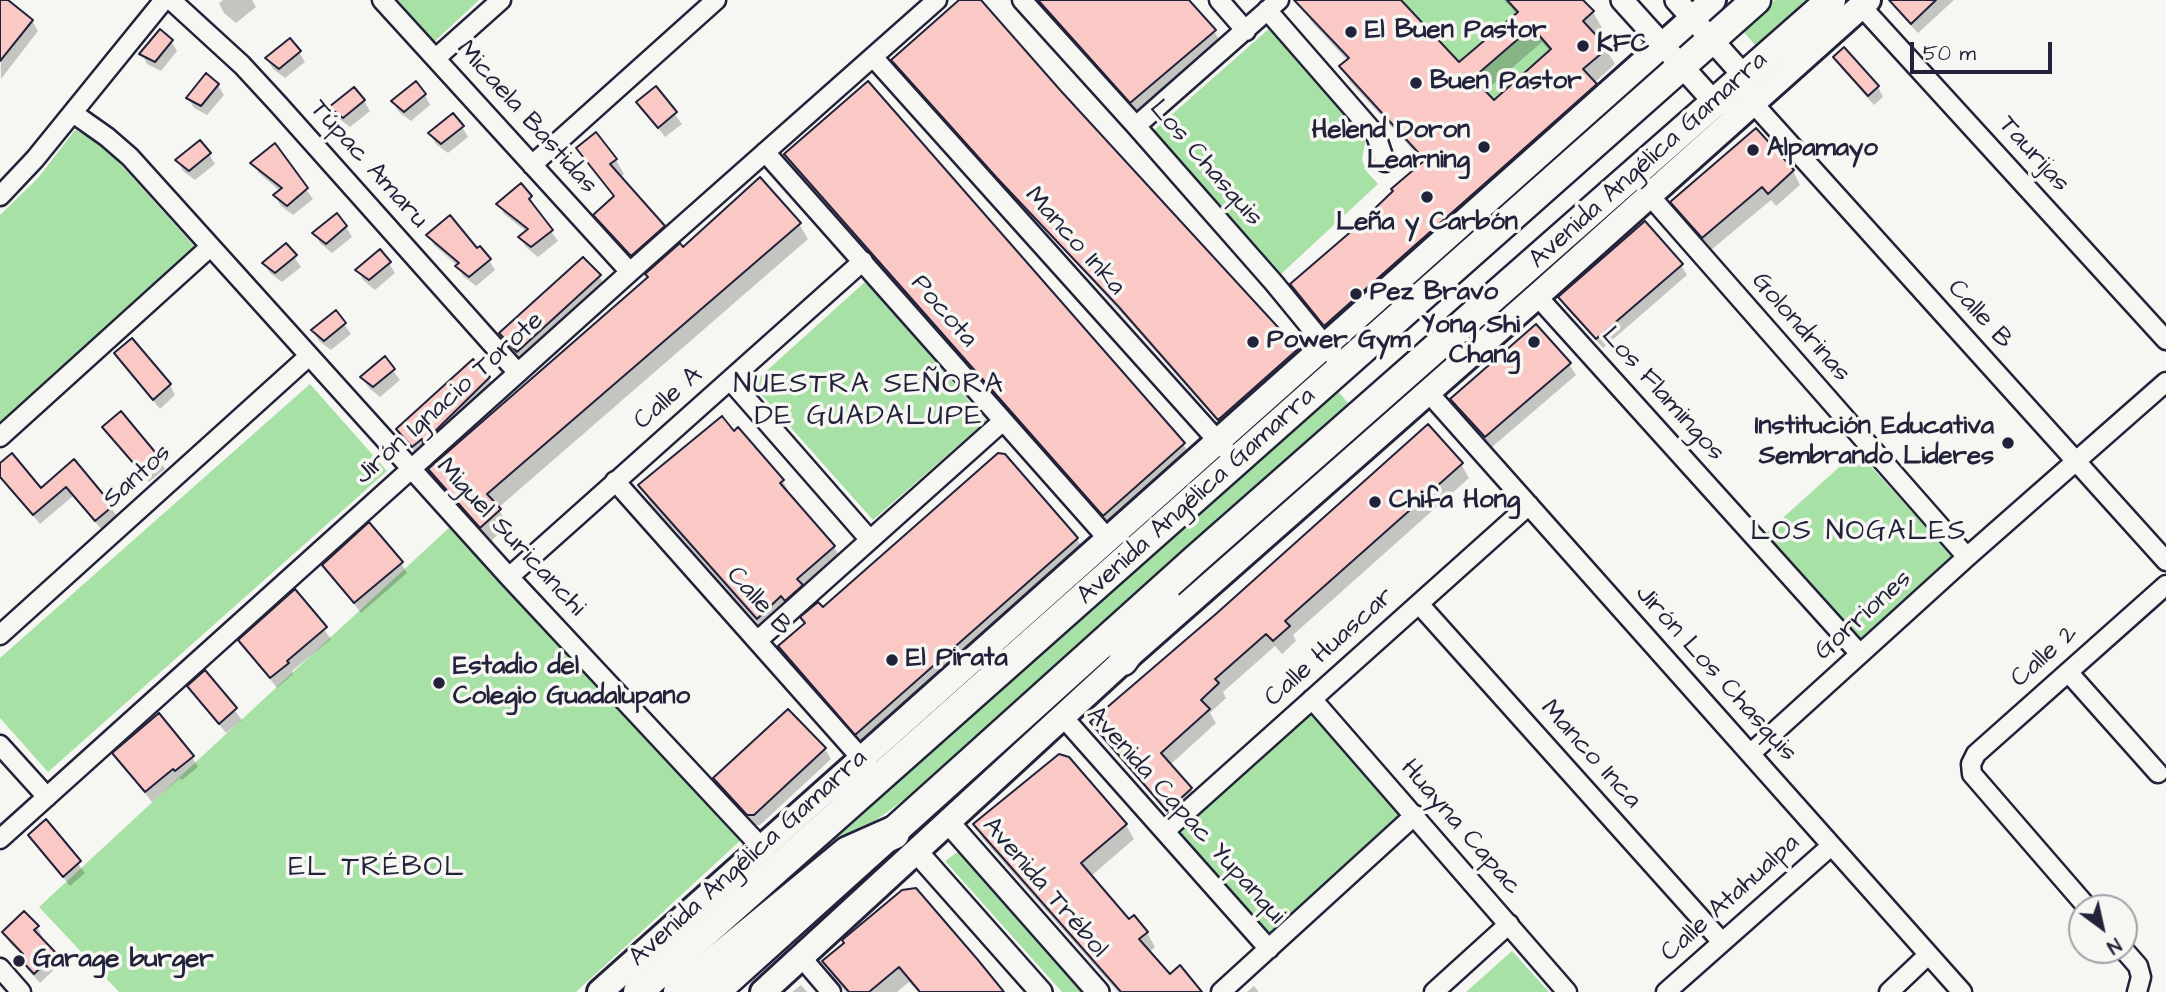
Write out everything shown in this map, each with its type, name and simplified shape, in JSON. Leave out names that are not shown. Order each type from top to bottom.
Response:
[{"type":"highway","points":[[680,992],[848,853],[904,842]]},
{"type":"main road","name":"Avenida Angélica Gamarra","points":[[638,992],[847,805],[963,706],[1228,452],[1713,0]]},
{"type":"main road","name":"Avenida Angélica Gamarra","points":[[1334,356],[1681,67],[1756,0]]},
{"type":"main road","name":"Avenida Angélica Gamarra","points":[[715,992],[904,842],[948,822],[1123,661],[1650,196],[1830,0]]},
{"type":"main road","name":"Avenida Angélica Gamarra","points":[[763,992],[802,958],[904,842],[1196,559],[1715,103],[1749,90],[1865,3]]},
{"type":"main road","points":[[1334,356],[1363,383],[1371,406]]},
{"type":"main road","name":"Avenida Angélica Gamarra","points":[[600,992],[1109,540],[1228,452]]},
{"type":"main road","points":[[1123,661],[1196,559]]},
{"type":"main road","points":[[847,805],[862,759]]},
{"type":"street","points":[[0,195],[35,159],[164,0]]},
{"type":"street","name":"Túpac Amaru","points":[[171,0],[242,65],[269,94],[518,373]]},
{"type":"street","name":"Micaela Bastidas","points":[[382,0],[630,272]]},
{"type":"street","points":[[436,58],[500,0]]},
{"type":"street","points":[[532,165],[716,0]]},
{"type":"street","name":"Jirón Ignacio Torote","points":[[0,839],[630,272],[937,0]]},
{"type":"street","name":"Los Chasquis","points":[[1022,0],[1136,126],[1334,356]]},
{"type":"street","points":[[1219,0],[1246,31]]},
{"type":"street","points":[[1622,0],[1715,103]]},
{"type":"street","points":[[1676,0],[1712,40],[1749,90]]},
{"type":"street","name":"Taurijas","points":[[1865,3],[2166,340]]},
{"type":"street","points":[[1136,126],[1273,5],[1376,135],[1385,162]]},
{"type":"street","name":"Manco Inka","points":[[873,57],[1228,452]]},
{"type":"street","name":"Calle B","points":[[1749,90],[2166,561]]},
{"type":"street","name":"Miguel Suricanchi","points":[[73,113],[130,157],[509,577],[762,848]]},
{"type":"street","name":"Pocota","points":[[765,152],[1109,540]]},
{"type":"street","name":"Golondrinas","points":[[1650,196],[1967,557]]},
{"type":"street","points":[[0,437],[210,247]]},
{"type":"street","name":"Calle A","points":[[509,577],[863,261]]},
{"type":"street","name":"Los Flamingos","points":[[1537,296],[1860,654]]},
{"type":"street","name":"Santos","points":[[0,635],[309,356]]},
{"type":"street","points":[[730,380],[870,540]]},
{"type":"street","name":"Gorriones","points":[[1750,754],[1967,557],[2166,382]]},
{"type":"street","name":"Jirón Los Chasquis","points":[[1428,392],[1962,992]]},
{"type":"street","points":[[757,641],[1003,421]]},
{"type":"street","name":"Calle B","points":[[614,481],[862,759]]},
{"type":"street","name":"Calle Huascar","points":[[1166,831],[1529,505]]},
{"type":"street","name":"Calle 2","points":[[2076,894],[1972,774],[1970,764],[1976,754],[2166,585]]},
{"type":"street","name":"Manco Inca","points":[[1419,604],[1722,942]]},
{"type":"street","points":[[2068,672],[2158,774]]},
{"type":"street","name":"Huayna Capac","points":[[1312,699],[1567,992]]},
{"type":"street","name":"Avenida Capac Yupanqui","points":[[1063,717],[1269,949]]},
{"type":"street","points":[[0,745],[47,797]]},
{"type":"street","points":[[1221,992],[1415,815]]},
{"type":"street","name":"Avenida Trébol","points":[[948,822],[1097,992]]},
{"type":"street","points":[[904,842],[1041,992]]},
{"type":"street","name":"Calle Atahualpa","points":[[1666,992],[1831,846]]},
{"type":"street","points":[[1434,992],[1508,924]]},
{"type":"street","points":[[1889,992],[1928,955]]},
{"type":"street","points":[[802,958],[831,992]]},
{"type":"street","points":[[2136,964],[2141,977],[2138,991]]},
{"type":"street","points":[[0,968],[21,992]]},
{"type":"green space","points":[[396,0],[479,0],[434,42]]},
{"type":"green space","points":[[1401,0],[1507,0],[1551,49],[1494,100]]},
{"type":"green space","points":[[1775,0],[1807,0],[1756,46],[1742,30]]},
{"type":"green space","points":[[1271,27],[1366,137],[1362,160],[1367,172],[1378,184],[1281,274],[1153,131]]},
{"type":"green space","points":[[75,130],[96,141],[114,157],[195,247],[0,422],[0,215],[38,178]]},
{"type":"green space","points":[[866,281],[986,421],[873,520],[752,384]]},
{"type":"green space","points":[[310,384],[387,471],[48,772],[0,718],[0,658]]},
{"type":"green space","points":[[1336,389],[1352,408],[948,768],[814,865],[669,992],[652,992]]},
{"type":"green space","points":[[1857,451],[1952,556],[1860,639],[1765,534]]},
{"type":"green space","name":"Estadio del Colegio Guadalupano","points":[[451,526],[742,839],[576,992],[119,992],[39,907]]},
{"type":"green space","points":[[1312,712],[1403,814],[1267,935],[1176,832]]},
{"type":"green space","points":[[959,851],[1084,992],[1062,992],[945,861]]},
{"type":"green space","points":[[1512,951],[1549,992],[1466,992]]},
{"type":"building","points":[[0,0],[8,0],[33,20],[0,61]]},
{"type":"building","points":[[959,0],[981,0],[1298,349],[1218,420],[1118,306],[997,178],[891,60]]},
{"type":"building","points":[[1038,0],[1189,0],[1216,30],[1130,103]]},
{"type":"building","points":[[1294,0],[1401,0],[1459,62],[1518,12],[1507,0],[1583,0],[1594,11],[1583,21],[1608,48],[1583,69],[1597,84],[1324,326],[1290,284],[1347,235],[1393,191],[1391,189],[1425,160],[1339,66],[1349,58]],"holes":[[[1532,27],[1551,49],[1494,100],[1473,78]]]},
{"type":"building","points":[[1889,0],[1936,0],[1911,24]]},
{"type":"building","points":[[160,29],[173,40],[155,62],[139,54]]},
{"type":"building","points":[[290,38],[301,51],[279,69],[265,58]]},
{"type":"building","points":[[1844,47],[1879,86],[1868,96],[1833,57]]},
{"type":"building","points":[[206,73],[219,84],[201,106],[186,98]]},
{"type":"building","points":[[416,81],[426,94],[404,112],[391,101]]},
{"type":"building","points":[[868,81],[1185,443],[1103,516],[784,154]]},
{"type":"building","points":[[656,86],[677,112],[658,128],[636,102]]},
{"type":"building","points":[[354,87],[365,100],[343,118],[329,107]]},
{"type":"building","points":[[453,113],[464,126],[441,144],[428,133]]},
{"type":"building","points":[[1756,128],[1794,170],[1768,194],[1762,187],[1702,238],[1670,202]]},
{"type":"building","points":[[596,132],[617,159],[610,164],[665,226],[631,256],[593,215],[614,196],[576,148]]},
{"type":"building","points":[[200,140],[211,153],[189,171],[175,160]]},
{"type":"building","points":[[275,143],[308,188],[287,206],[273,195],[282,188],[250,163]]},
{"type":"building","points":[[760,177],[801,223],[487,494],[501,509],[480,528],[428,469],[648,277],[645,274],[680,243],[683,247]]},
{"type":"building","points":[[521,183],[532,196],[529,199],[553,230],[531,247],[518,237],[528,229],[496,204]]},
{"type":"building","points":[[337,213],[347,226],[326,244],[312,233]]},
{"type":"building","points":[[450,215],[477,248],[480,246],[491,259],[469,277],[455,266],[459,263],[426,235]]},
{"type":"building","points":[[1645,221],[1683,264],[1596,339],[1558,297]]},
{"type":"building","points":[[286,243],[297,255],[275,273],[262,263]]},
{"type":"building","points":[[380,249],[391,262],[369,280],[355,270]]},
{"type":"building","points":[[583,257],[601,275],[517,352],[499,333]]},
{"type":"building","points":[[336,310],[346,323],[324,341],[311,330]]},
{"type":"building","points":[[1536,324],[1571,363],[1485,437],[1450,399]]},
{"type":"building","points":[[132,338],[171,384],[153,400],[114,353]]},
{"type":"building","points":[[385,356],[395,369],[373,387],[360,377]]},
{"type":"building","points":[[473,359],[490,377],[423,443],[422,439],[412,447],[396,429]]},
{"type":"building","points":[[121,411],[160,458],[142,473],[102,427]]},
{"type":"building","points":[[722,416],[734,431],[738,427],[784,480],[780,483],[835,546],[797,579],[803,585],[785,601],[781,596],[757,619],[638,485]]},
{"type":"building","points":[[1428,424],[1463,463],[1285,621],[1290,626],[1273,641],[1266,634],[1215,679],[1219,683],[1201,700],[1210,709],[1161,753],[1192,788],[1167,811],[1090,722],[1217,613]]},
{"type":"building","points":[[12,453],[41,488],[74,459],[113,506],[95,521],[66,487],[33,515],[0,477],[0,463]]},
{"type":"building","points":[[998,453],[1005,454],[1078,538],[855,735],[778,646],[805,623],[800,617],[818,602],[823,607]]},
{"type":"building","points":[[369,522],[403,562],[354,603],[322,565]]},
{"type":"building","points":[[295,589],[327,627],[270,678],[238,640]]},
{"type":"building","points":[[205,670],[237,708],[219,724],[187,686]]},
{"type":"building","points":[[788,709],[826,748],[754,815],[747,815],[713,778]]},
{"type":"building","points":[[159,713],[194,756],[145,792],[112,753]]},
{"type":"building","points":[[1059,754],[1069,757],[1127,824],[1081,863],[1129,919],[1134,915],[1148,932],[1139,939],[1170,974],[1180,965],[1202,992],[1121,992],[973,824]]},
{"type":"building","points":[[46,819],[81,861],[63,877],[28,835]]},
{"type":"building","points":[[916,888],[1004,992],[920,992],[899,967],[869,992],[849,992],[822,961],[844,943],[842,940],[902,890]]},
{"type":"building","points":[[24,911],[39,926],[34,930],[56,953],[34,974],[19,958],[23,954],[2,932]]},
{"type":"place","name":"El Buen Pastor","points":[[1351,32]]},
{"type":"place","name":"KFC","points":[[1583,46]]},
{"type":"place","name":"Buen Pastor","points":[[1416,83]]},
{"type":"place","name":"Helend Doron Learning","points":[[1484,147]]},
{"type":"place","name":"Alpamayo","points":[[1753,150]]},
{"type":"place","name":"Leña y Carbón","points":[[1427,197]]},
{"type":"place","name":"Pez Bravo","points":[[1356,294]]},
{"type":"place","name":"Power Gym","points":[[1253,342]]},
{"type":"place","name":"Yong Shi Chang","points":[[1534,342]]},
{"type":"place","name":"Institución Educativa Sembrando Lideres","points":[[2008,443]]},
{"type":"place","name":"Chifa Hong","points":[[1375,502]]},
{"type":"place","name":"El Pirata","points":[[892,660]]},
{"type":"place","name":"Estadio del Colegio Guadalupano","points":[[439,683]]},
{"type":"place","name":"Garage burger","points":[[19,961]]},
{"type":"district","name":"NUESTRA SEÑORA DE GUADALUPE","points":[[869,402]]},
{"type":"district","name":"LOS NOGALES","points":[[1859,533]]},
{"type":"district","name":"EL TRÉBOL","points":[[377,869]]}]
